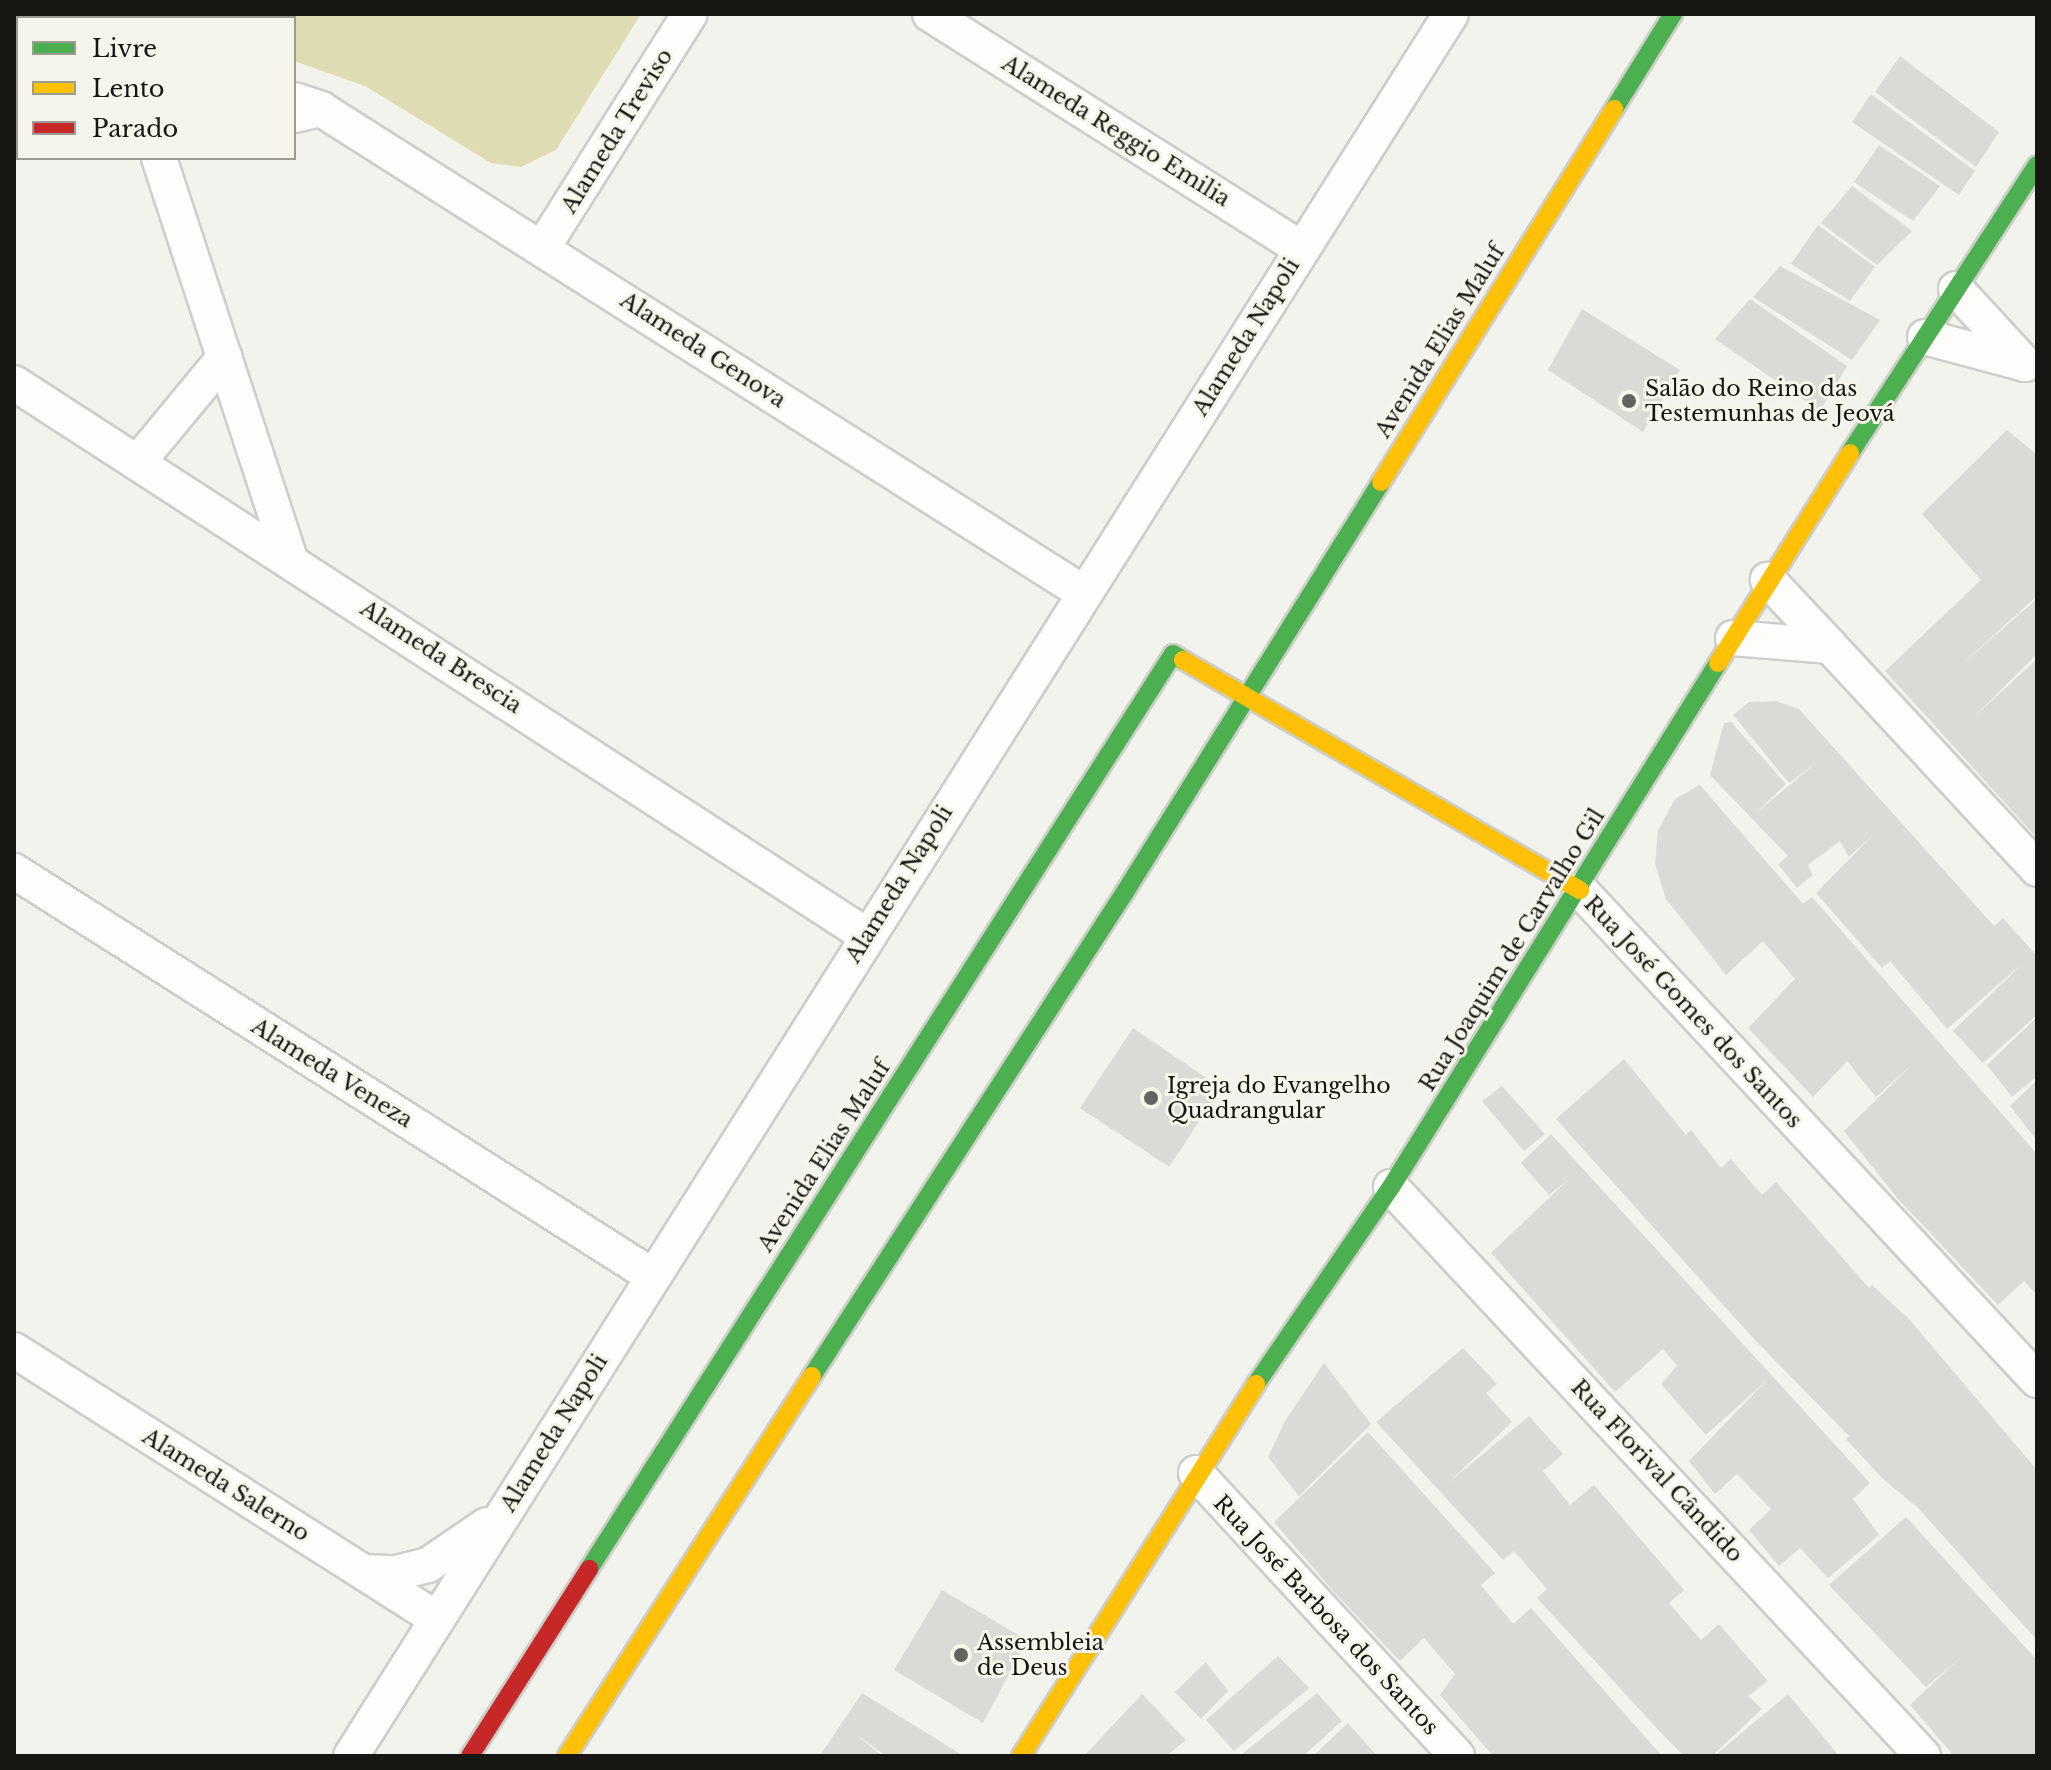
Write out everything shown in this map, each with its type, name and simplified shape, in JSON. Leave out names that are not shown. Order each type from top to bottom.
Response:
[{"type":"street","name":"Alameda Treviso","points":[[543,247],[690,14]]},
{"type":"street","name":"Alameda Reggio Emilia","points":[[930,14],[1302,249]]},
{"type":"street","name":"Alameda Napoli","points":[[351,1756],[651,1275],[1451,14]]},
{"type":"street","name":"Avenida Elias Maluf","points":[[567,1756],[1249,694],[1673,14]]},
{"type":"street","name":"Alameda Genova","points":[[303,108],[543,247],[1084,593]]},
{"type":"street","points":[[160,160],[290,558]]},
{"type":"street","name":"Rua Joaquim de Carvalho Gil","points":[[1021,1756],[1196,1473],[1391,1187],[1580,890],[1768,580],[2037,165]]},
{"type":"street","points":[[1956,289],[2031,370]]},
{"type":"street","points":[[1925,337],[2031,370]]},
{"type":"street","points":[[138,462],[225,357]]},
{"type":"street","name":"Alameda Brescia","points":[[14,383],[290,558],[866,935]]},
{"type":"street","points":[[1768,580],[2037,869]]},
{"type":"street","points":[[1733,638],[1830,646]]},
{"type":"street","name":"Avenida Elias Maluf","points":[[470,1756],[1173,654],[1249,694]]},
{"type":"street","name":"Rua José Gomes dos Santos","points":[[1249,694],[1580,890],[2037,1380]]},
{"type":"street","name":"Alameda Veneza","points":[[14,871],[651,1275]]},
{"type":"street","name":"Rua Florival Cândido","points":[[1391,1187],[1923,1756]]},
{"type":"street","name":"Alameda Salerno","points":[[14,1350],[437,1619]]},
{"type":"street","name":"Rua José Barbosa dos Santos","points":[[1196,1473],[1457,1756]]},
{"type":"street","points":[[364,1572],[396,1573],[428,1565],[466,1544],[509,1506]]},
{"type":"green space","points":[[173,14],[641,14],[556,150],[521,167],[491,163],[365,86],[296,62],[296,16]]},
{"type":"building","points":[[1900,56],[1999,132],[1976,167],[1875,92]]},
{"type":"building","points":[[1871,94],[1975,171],[1959,195],[1852,122]]},
{"type":"building","points":[[1879,145],[1940,186],[1913,221],[1854,182]]},
{"type":"building","points":[[1852,186],[1912,231],[1877,265],[1821,223]]},
{"type":"building","points":[[1818,225],[1875,267],[1850,301],[1791,264]]},
{"type":"building","points":[[1780,266],[1880,320],[1852,360],[1753,297]]},
{"type":"building","points":[[1750,299],[1847,366],[1820,411],[1715,339]]},
{"type":"building","name":"Salão do Reino das Testemunhas de Jeová","points":[[1582,309],[1680,370],[1643,432],[1548,370]]},
{"type":"building","points":[[2007,430],[2037,455],[2037,596],[1960,666],[2037,599],[2037,654],[1974,717],[2037,659],[2037,838],[1885,671],[1981,580],[1922,514]]},
{"type":"building","points":[[1776,701],[1799,709],[1994,926],[2003,918],[2037,956],[2037,1015],[1983,1063],[1953,1031],[2022,964],[1947,1029],[1890,961],[1882,968],[1816,893],[1874,834],[1849,857],[1840,841],[1808,865],[1813,875],[1797,888],[1778,864],[1788,856],[1710,775],[1724,723],[1731,722],[1786,784],[1756,813],[1816,763],[1789,783],[1733,715],[1749,702]]},
{"type":"building","points":[[1700,785],[1803,904],[1812,897],[2037,1154],[2037,1295],[2024,1281],[1998,1305],[1898,1199],[1844,1131],[1915,1062],[1876,1097],[1847,1061],[1813,1097],[1748,1028],[1795,979],[1763,941],[1726,975],[1666,899],[1655,864],[1658,830],[1675,799]]},
{"type":"building","points":[[2037,1017],[2037,1076],[2012,1097],[1987,1065]]},
{"type":"building","name":"Igreja do Evangelho Quadrangular","points":[[1133,1028],[1221,1088],[1169,1167],[1080,1108]]},
{"type":"building","points":[[1624,1059],[1686,1135],[1691,1130],[1721,1168],[1731,1159],[1762,1195],[1776,1182],[1869,1288],[1872,1285],[1909,1319],[2037,1470],[2037,1640],[1917,1507],[1882,1478],[1846,1439],[1849,1436],[1752,1337],[1556,1119]]},
{"type":"building","points":[[2037,1080],[2037,1141],[2010,1106]]},
{"type":"building","points":[[1502,1086],[1545,1134],[1524,1151],[1482,1101]]},
{"type":"building","points":[[1551,1134],[1870,1483],[1853,1499],[1879,1535],[1828,1578],[1800,1548],[1779,1566],[1749,1530],[1771,1509],[1737,1474],[1715,1494],[1689,1461],[1767,1380],[1706,1435],[1661,1384],[1677,1366],[1663,1349],[1615,1392],[1491,1253],[1569,1179],[1549,1195],[1521,1163]]},
{"type":"building","points":[[1463,1348],[1497,1384],[1486,1393],[1512,1422],[1448,1483],[1529,1416],[1563,1454],[1543,1471],[1570,1505],[1594,1485],[1684,1590],[1669,1603],[1701,1640],[1719,1624],[1768,1681],[1748,1696],[1762,1709],[1712,1756],[1684,1756],[1537,1598],[1547,1589],[1514,1551],[1503,1560],[1376,1422]]},
{"type":"building","points":[[1324,1363],[1371,1424],[1299,1496],[1268,1457],[1285,1421]]},
{"type":"building","points":[[1368,1432],[1495,1573],[1481,1585],[1513,1624],[1531,1608],[1662,1756],[1493,1756],[1440,1695],[1455,1674],[1424,1638],[1400,1661],[1334,1592],[1274,1522]]},
{"type":"building","points":[[1906,1517],[2037,1660],[2037,1756],[1954,1756],[1910,1705],[1961,1657],[1926,1687],[1829,1585]]},
{"type":"building","name":"Assembleia de Deus","points":[[942,1590],[1027,1640],[983,1723],[894,1670]]},
{"type":"building","points":[[1278,1656],[1309,1688],[1234,1751],[1206,1720]]},
{"type":"building","points":[[1206,1662],[1228,1691],[1201,1719],[1175,1692]]},
{"type":"building","points":[[862,1693],[964,1756],[886,1756],[856,1734],[882,1756],[821,1754]]},
{"type":"building","points":[[1317,1693],[1342,1721],[1303,1756],[1240,1756]]},
{"type":"building","points":[[1142,1694],[1186,1740],[1166,1756],[1084,1756]]},
{"type":"building","points":[[1788,1694],[1839,1756],[1714,1756]]},
{"type":"building","points":[[1348,1723],[1377,1756],[1313,1756]]},
{"type":"traffic: fast","points":[[1614,109],[1673,14]]},
{"type":"traffic: fast","points":[[1850,453],[2037,165]]},
{"type":"traffic: fast","points":[[812,1376],[1125,892],[1381,482]]},
{"type":"traffic: fast","points":[[589,1569],[1173,654],[1183,660]]},
{"type":"traffic: fast","points":[[1256,1384],[1391,1187],[1718,663]]},
{"type":"traffic: slow","points":[[1381,482],[1614,109]]},
{"type":"traffic: slow","points":[[1718,663],[1850,453]]},
{"type":"traffic: slow","points":[[1183,660],[1580,890]]},
{"type":"traffic: slow","points":[[567,1756],[812,1376]]},
{"type":"traffic: slow","points":[[1021,1756],[1256,1384]]},
{"type":"traffic: jam","points":[[470,1756],[589,1569]]},
{"type":"place","name":"Salão do Reino das Testemunhas de Jeová","points":[[1629,401]]},
{"type":"place","name":"Igreja do Evangelho Quadrangular","points":[[1151,1098]]},
{"type":"place","name":"Assembleia de Deus","points":[[961,1655]]}]
